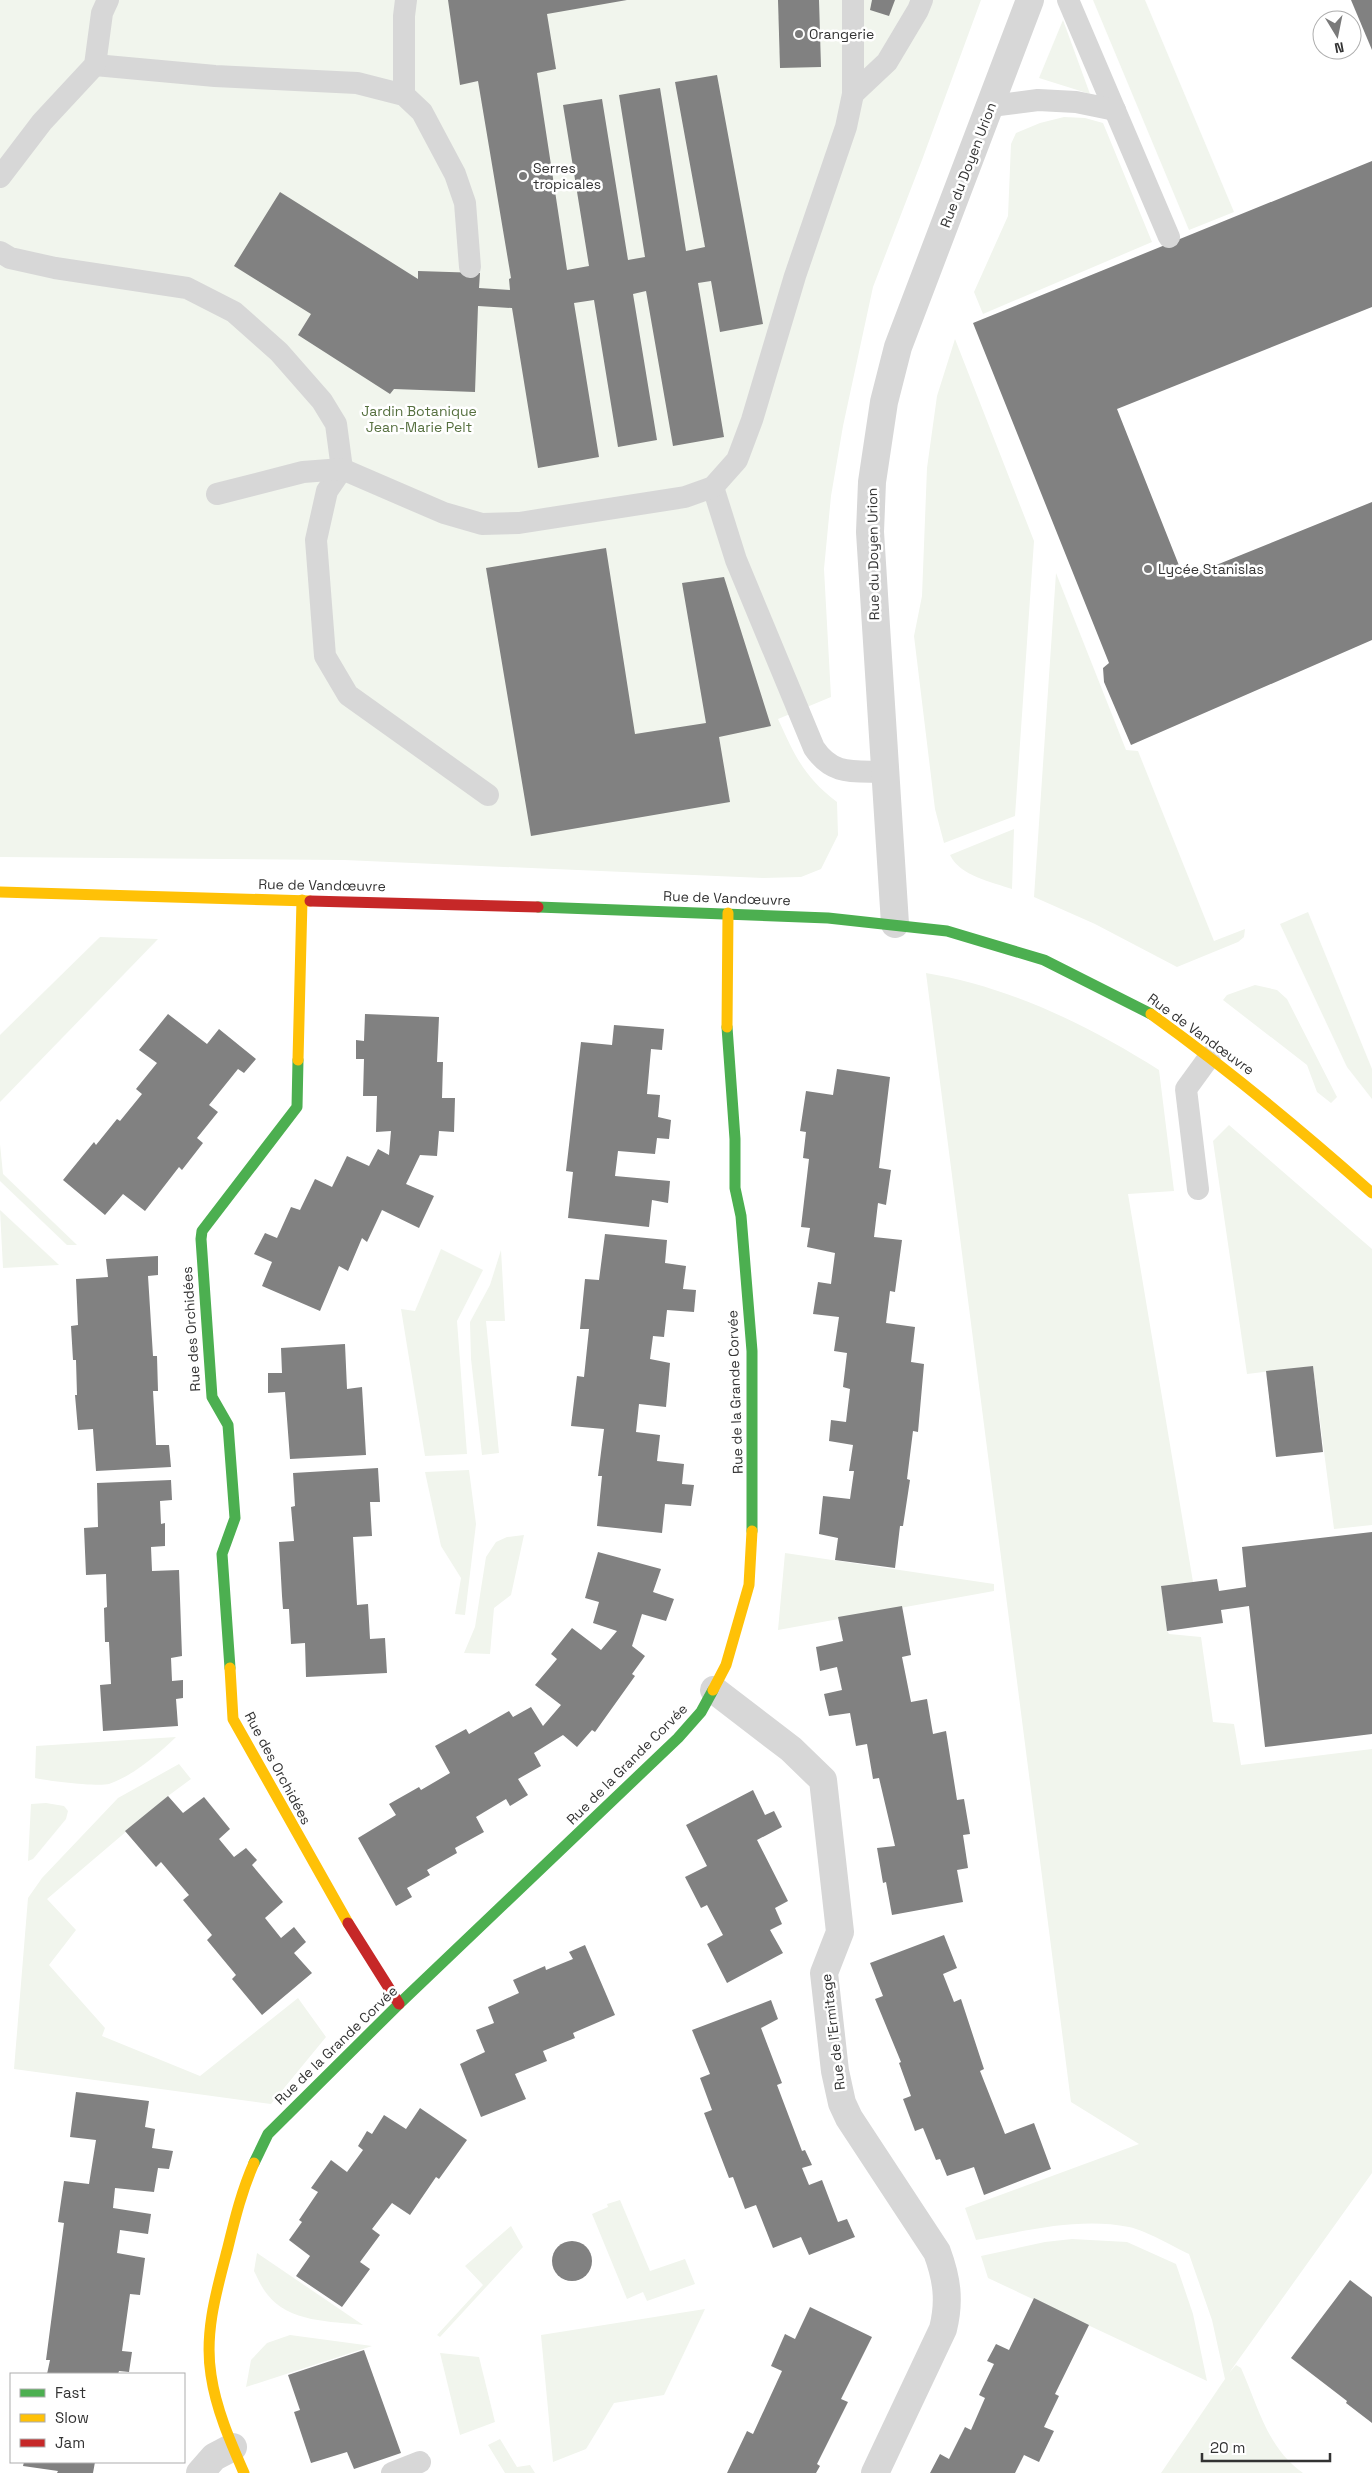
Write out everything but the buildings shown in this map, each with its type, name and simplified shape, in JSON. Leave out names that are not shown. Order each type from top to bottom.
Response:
[{"type":"street","name":"Rue du Doyen Urion","points":[[895,924],[870,532],[872,482],[884,402],[898,348],[1030,0]]},
{"type":"street","name":"Rue de Vandœuvre","points":[[0,892],[728,913],[828,918],[947,930],[1044,960],[1148,1012],[1210,1056],[1279,1111],[1372,1193]]},
{"type":"street","name":"Rue des Orchidées","points":[[302,900],[297,1107],[202,1231],[201,1239],[212,1396],[228,1426],[234,1510],[234,1527],[222,1547],[233,1719],[361,1946],[399,2004]]},
{"type":"street","name":"Rue de la Grande Corvée","points":[[244,2473],[215,2396],[209,2362],[209,2329],[243,2185],[255,2157],[268,2134],[399,2004],[678,1738],[701,1712],[714,1690],[734,1642],[747,1594],[752,1531],[752,1350],[740,1216],[735,1188],[735,1139],[726,1009],[728,913]]},
{"type":"street","name":"Rue de l'Ermitage","points":[[714,1690],[791,1749],[813,1768],[823,1780],[840,1932],[824,1973],[835,2071],[842,2103],[849,2118],[937,2252],[948,2288],[949,2308],[943,2329],[875,2473]]},
{"type":"street","points":[[200,2473],[214,2457],[233,2447]]},
{"type":"lane","points":[[0,176],[42,122],[95,65],[102,12],[108,0]]},
{"type":"lane","points":[[404,95],[404,16],[406,0]]},
{"type":"lane","points":[[217,494],[302,472],[342,469],[444,513],[482,524],[520,523],[685,497],[714,487],[737,460],[752,420],[795,276],[846,127],[853,94],[853,0]]},
{"type":"lane","points":[[853,94],[887,62],[922,0]]},
{"type":"lane","points":[[1068,0],[1169,238]]},
{"type":"lane","points":[[95,65],[216,76],[357,83],[404,95],[422,112],[455,174],[465,203],[470,267]]},
{"type":"lane","points":[[991,106],[1038,100],[1076,102],[1115,110]]},
{"type":"lane","points":[[0,252],[10,258],[55,268],[187,288],[234,312],[279,352],[322,401],[336,424],[342,469],[327,491],[316,540],[324,656],[348,695],[488,795]]},
{"type":"lane","points":[[714,487],[736,560],[814,748],[821,760],[831,767],[846,771],[884,772]]},
{"type":"lane","points":[[1198,1189],[1186,1090],[1210,1056]]},
{"type":"lane","points":[[392,2473],[420,2462]]},
{"type":"green space","name":"Jardin Botanique Jean-Marie Pelt","points":[[0,0],[981,0],[873,287],[843,426],[831,496],[824,569],[831,697],[778,719],[808,775],[837,802],[838,835],[821,869],[801,877],[763,878],[344,860],[0,857]]},
{"type":"green space","points":[[1093,0],[1145,0],[1234,212],[1189,230]]},
{"type":"green space","points":[[1063,20],[1090,94],[1039,78]]},
{"type":"green space","points":[[1064,117],[1085,118],[1103,123],[1152,242],[983,314],[974,292],[1008,216],[1011,144],[1016,133],[1040,123]]},
{"type":"green space","points":[[955,339],[1034,541],[1015,816],[944,843],[935,809],[914,636],[922,596],[927,468],[937,396]]},
{"type":"green space","points":[[1056,573],[1126,750],[1138,751],[1214,941],[1245,929],[1244,937],[1238,942],[1177,967],[1095,924],[1034,897]]},
{"type":"green space","points":[[1014,829],[1012,889],[986,881],[969,873],[961,868],[950,855]]},
{"type":"green space","points":[[1308,912],[1372,1069],[1372,1099],[1347,1067],[1280,924]]},
{"type":"green space","points":[[100,937],[158,939],[0,1102],[0,1035]]},
{"type":"green space","points":[[926,973],[988,988],[1047,1010],[1132,1053],[1159,1070],[1174,1191],[1128,1194],[1193,1582],[1161,1586],[1167,1631],[1169,1634],[1201,1637],[1213,1722],[1234,1724],[1241,1765],[1372,1749],[1372,2173],[1229,2373],[1236,2365],[1241,2368],[1272,2439],[1291,2463],[1303,2473],[1161,2473],[1225,2379],[1212,2320],[1189,2254],[1144,2232],[1110,2224],[1052,2226],[976,2240],[965,2208],[1139,2144],[1071,2102]]},
{"type":"green space","points":[[1255,985],[1277,990],[1287,999],[1337,1097],[1331,1103],[1317,1092],[1307,1065],[1223,1000],[1227,995]]},
{"type":"green space","points":[[1229,1125],[1372,1249],[1372,1525],[1334,1529],[1313,1366],[1247,1374],[1213,1141]]},
{"type":"green space","points":[[0,1144],[3,1174],[77,1245],[67,1245],[0,1181]]},
{"type":"green space","points":[[0,1210],[59,1265],[3,1268]]},
{"type":"green space","points":[[441,1249],[483,1270],[457,1321],[467,1454],[425,1456],[401,1309],[415,1311]]},
{"type":"green space","points":[[501,1250],[505,1321],[486,1321],[499,1453],[482,1455],[471,1359],[470,1322],[490,1285]]},
{"type":"green space","points":[[469,1470],[476,1524],[465,1615],[455,1614],[461,1578],[441,1546],[425,1472]]},
{"type":"green space","points":[[524,1535],[511,1595],[494,1608],[490,1654],[464,1653],[475,1627],[486,1557],[496,1542],[507,1537]]},
{"type":"green space","points":[[785,1553],[994,1584],[994,1591],[778,1630]]},
{"type":"green space","points":[[176,1737],[136,1770],[109,1784],[84,1784],[35,1778],[36,1746]]},
{"type":"green space","points":[[179,1764],[191,1779],[168,1796],[47,1899],[76,1930],[49,1965],[105,2028],[102,2036],[200,2076],[298,1998],[326,2037],[271,2104],[14,2069],[28,1898],[42,1878],[118,1798]]},
{"type":"green space","points":[[46,1803],[64,1806],[68,1811],[66,1819],[33,1859],[28,1861],[31,1804]]},
{"type":"green space","points":[[620,2200],[650,2271],[685,2259],[695,2284],[647,2301],[643,2292],[627,2299],[592,2214],[608,2207],[607,2204]]},
{"type":"green space","points":[[511,2226],[523,2247],[440,2337],[437,2335],[483,2285],[465,2266]]},
{"type":"green space","points":[[1072,2239],[1127,2242],[1176,2264],[1193,2314],[1207,2381],[988,2278],[981,2256],[1045,2242]]},
{"type":"green space","points":[[257,2253],[363,2325],[311,2319],[287,2311],[265,2292],[260,2283],[254,2271]]},
{"type":"green space","points":[[705,2309],[664,2395],[614,2403],[586,2449],[553,2462],[541,2335]]},
{"type":"green space","points":[[290,2335],[372,2346],[246,2387],[251,2360],[267,2343]]},
{"type":"green space","points":[[440,2353],[479,2357],[495,2422],[460,2435]]},
{"type":"green space","points":[[500,2439],[517,2467],[530,2465],[535,2473],[505,2473],[488,2445]]},
{"type":"traffic: fast","points":[[538,907],[828,918],[947,931],[1044,960],[1151,1014]]},
{"type":"traffic: fast","points":[[727,1027],[735,1139],[735,1188],[741,1216],[752,1351],[752,1531]]},
{"type":"traffic: fast","points":[[230,1668],[222,1554],[235,1518],[228,1425],[212,1397],[201,1239],[202,1231],[297,1107],[298,1060]]},
{"type":"traffic: fast","points":[[254,2163],[268,2134],[399,2004],[678,1738],[701,1712],[713,1690]]},
{"type":"traffic: slow","points":[[0,892],[310,901]]},
{"type":"traffic: slow","points":[[298,1060],[302,900]]},
{"type":"traffic: slow","points":[[727,1027],[728,913]]},
{"type":"traffic: slow","points":[[1151,1014],[1264,1101],[1372,1193]]},
{"type":"traffic: slow","points":[[713,1690],[726,1665],[749,1585],[752,1531]]},
{"type":"traffic: slow","points":[[230,1668],[233,1719],[348,1923]]},
{"type":"traffic: slow","points":[[244,2473],[216,2400],[209,2359],[209,2343],[210,2327],[220,2279],[239,2204],[254,2163]]},
{"type":"traffic: jam","points":[[310,901],[538,907]]},
{"type":"traffic: jam","points":[[348,1923],[399,2004]]},
{"type":"place","name":"Orangerie","points":[[799,34]]},
{"type":"place","name":"Serres tropicales","points":[[523,176]]},
{"type":"place","name":"Lycée Stanislas","points":[[1148,569]]}]
